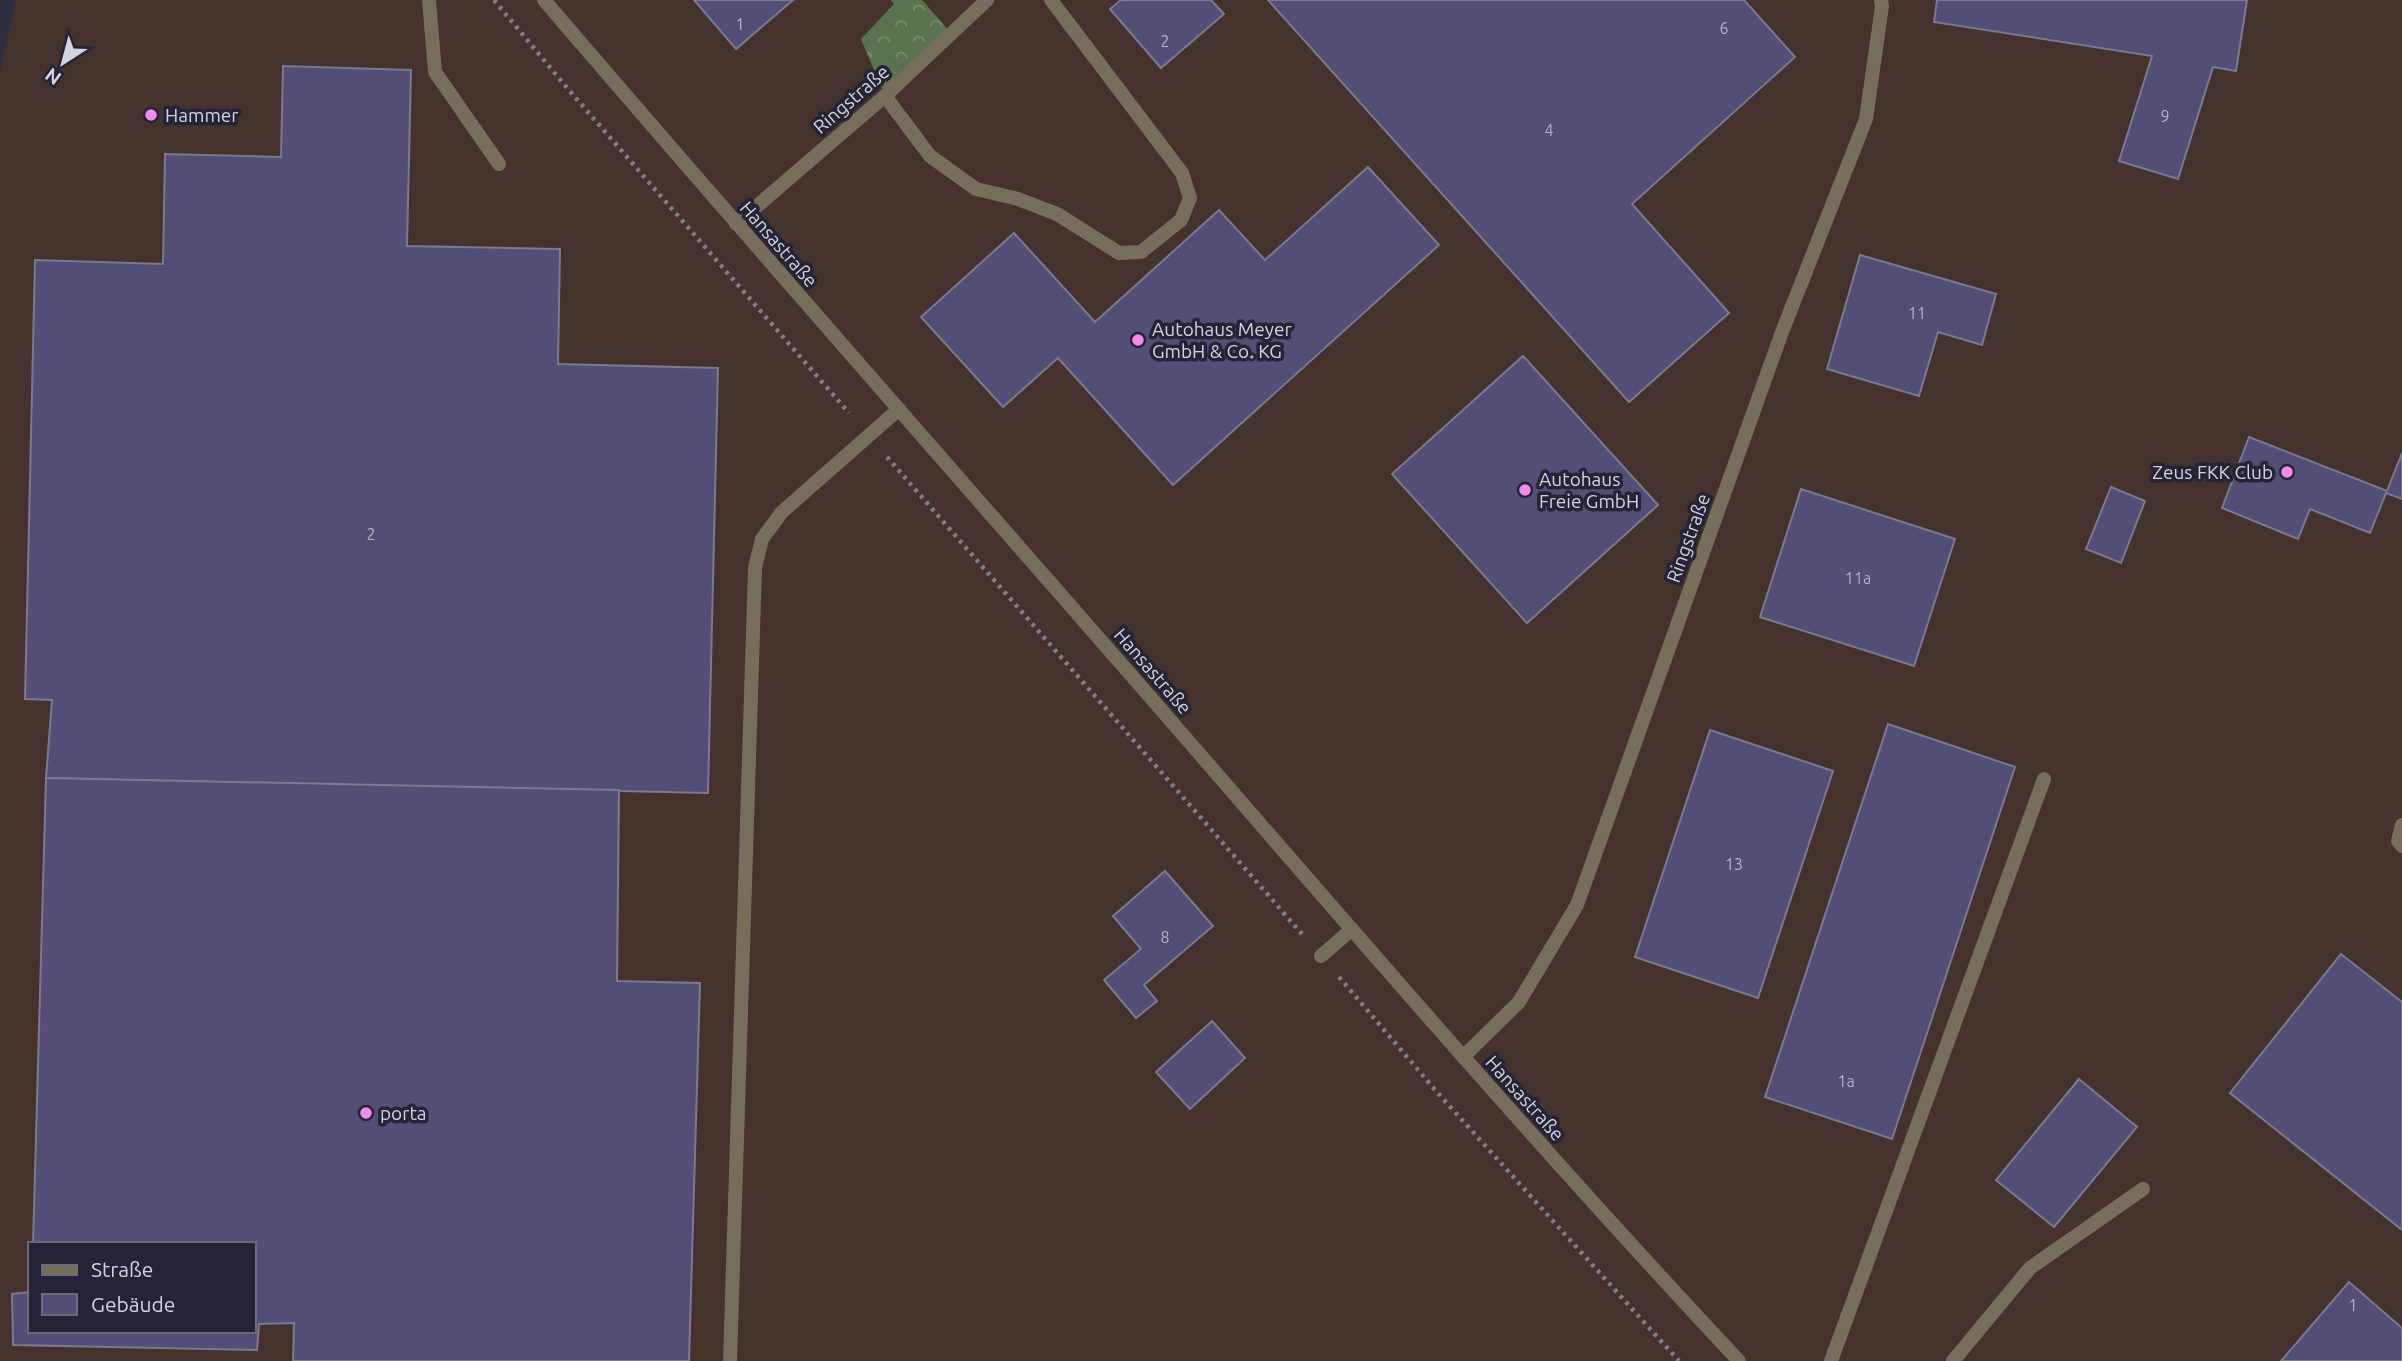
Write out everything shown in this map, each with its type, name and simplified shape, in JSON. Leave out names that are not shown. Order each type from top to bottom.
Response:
[{"type":"street","points":[[429,0],[435,72],[499,164]]},
{"type":"street","name":"Hansastraße","points":[[544,0],[1463,1057],[1630,1244],[1740,1361]]},
{"type":"street","name":"Ringstraße","points":[[736,224],[885,96],[987,0]]},
{"type":"street","points":[[885,96],[930,156],[976,189],[1018,199],[1057,214],[1119,253],[1141,252],[1181,220],[1190,198],[1182,173],[1051,0]]},
{"type":"street","name":"Ringstraße","points":[[1463,1057],[1518,1002],[1577,905],[1782,332],[1866,119],[1881,0]]},
{"type":"street","points":[[730,1361],[755,568],[762,539],[782,512],[899,409]]},
{"type":"street","points":[[1831,1361],[2044,779]]},
{"type":"street","points":[[2402,825],[2398,841],[2402,846]]},
{"type":"street","points":[[1321,956],[1352,929]]},
{"type":"street","points":[[1953,1361],[2029,1268],[2143,1189]]},
{"type":"path","points":[[494,0],[568,89],[1436,1091],[1679,1361]]},
{"type":"shaded area","points":[[16,0],[2402,0],[2402,1361],[0,1361],[0,71]]},
{"type":"green space","points":[[891,0],[922,0],[952,34],[885,96],[861,39],[894,4]]},
{"type":"building","points":[[694,0],[793,0],[736,49]]},
{"type":"building","points":[[1121,0],[1211,0],[1224,14],[1161,68],[1110,9]]},
{"type":"building","points":[[1268,0],[1744,0],[1795,57],[1632,204],[1729,313],[1629,402]]},
{"type":"building","points":[[1937,0],[2247,0],[2236,71],[2213,67],[2178,179],[2119,161],[2152,56],[1934,22]]},
{"type":"building","points":[[283,66],[411,70],[407,246],[560,249],[558,364],[718,368],[708,793],[46,778],[52,700],[25,699],[35,260],[163,264],[165,154],[281,157]]},
{"type":"building","name":"Autohaus Meyer GmbH & Co. KG","points":[[1368,167],[1439,245],[1173,485],[1058,358],[1003,407],[921,317],[1014,233],[1095,322],[1219,210],[1265,260]]},
{"type":"building","points":[[1860,255],[1996,294],[1982,345],[1938,332],[1919,396],[1827,369]]},
{"type":"building","name":"Autohaus Freie GmbH","points":[[1523,356],[1658,505],[1527,623],[1392,474]]},
{"type":"building","name":"Zeus FKK Club","points":[[2249,437],[2387,491],[2402,453],[2402,499],[2386,493],[2370,533],[2310,509],[2298,539],[2222,508]]},
{"type":"building","points":[[2111,487],[2145,501],[2121,563],[2086,549]]},
{"type":"building","points":[[1801,489],[1955,539],[1914,666],[1760,617]]},
{"type":"building","points":[[1888,724],[2015,767],[1892,1139],[1765,1097]]},
{"type":"building","points":[[1710,730],[1833,771],[1758,998],[1635,957]]},
{"type":"building","name":"porta","points":[[46,778],[619,790],[617,981],[700,983],[689,1361],[293,1361],[294,1323],[259,1324],[257,1350],[13,1345],[12,1294],[28,1292],[28,1333],[256,1333],[256,1242],[33,1242]]},
{"type":"building","points":[[1165,871],[1213,926],[1144,985],[1157,1001],[1136,1018],[1104,980],[1141,949],[1113,916]]},
{"type":"building","points":[[2341,954],[2402,1002],[2402,1230],[2230,1093]]},
{"type":"building","points":[[1212,1021],[1245,1058],[1190,1109],[1156,1072]]},
{"type":"building","points":[[2079,1079],[2137,1127],[2054,1227],[1996,1180]]},
{"type":"building","points":[[2349,1282],[2402,1328],[2402,1361],[2281,1361]]},
{"type":"place","name":"Hammer","points":[[151,115]]},
{"type":"place","name":"Autohaus Meyer GmbH & Co. KG","points":[[1138,340]]},
{"type":"place","name":"Zeus FKK Club","points":[[2287,472]]},
{"type":"place","name":"Autohaus Freie GmbH","points":[[1525,490]]},
{"type":"place","name":"porta","points":[[366,1113]]}]
